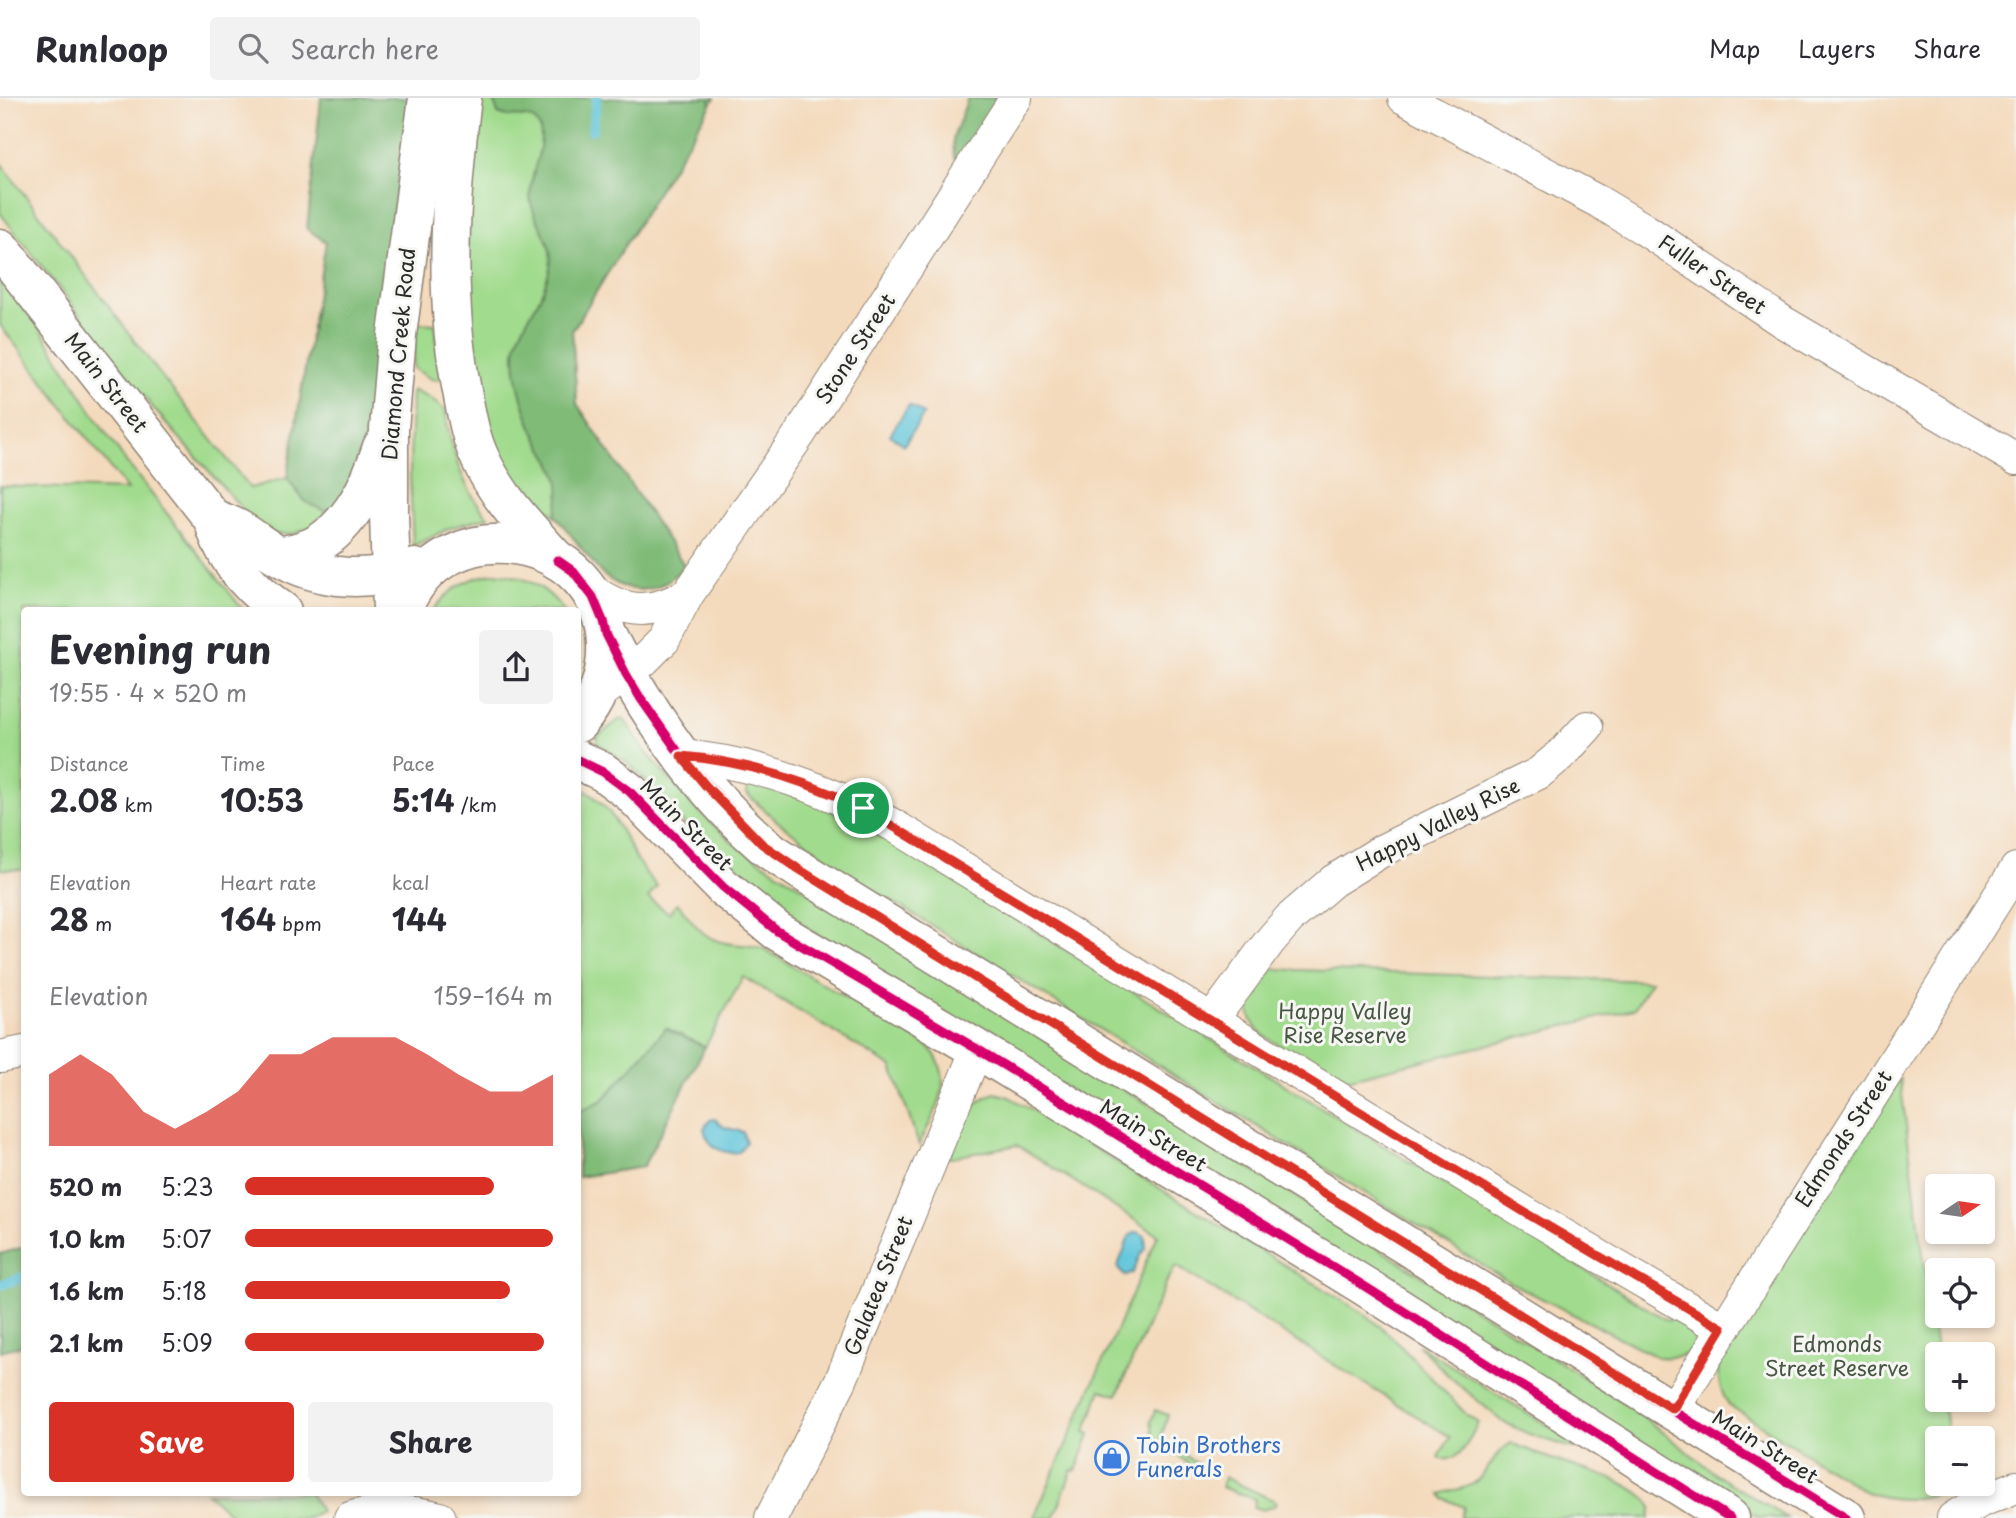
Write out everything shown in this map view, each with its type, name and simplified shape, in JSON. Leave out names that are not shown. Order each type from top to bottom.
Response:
[{"type":"main road","name":"Diamond Creek Road","points":[[391,593],[389,429],[397,335],[428,98]]},
{"type":"main road","name":"Diamond Creek Road","points":[[462,98],[457,137],[450,285],[453,331],[465,407],[478,456],[490,479],[518,517],[557,560]]},
{"type":"main road","name":"Main Street","points":[[0,248],[213,519],[218,539],[228,559],[277,607]]},
{"type":"main road","points":[[280,556],[315,546],[353,510],[366,489],[389,429]]},
{"type":"main road","points":[[213,519],[246,531],[280,556],[309,570],[351,578],[391,593],[451,556],[477,546],[505,543],[532,548],[557,560],[573,571],[585,585]]},
{"type":"main road","points":[[404,607],[428,572],[451,556]]},
{"type":"main road","name":"Main Street","points":[[585,585],[599,608],[613,653],[641,699],[706,786],[762,844],[1846,1518]]},
{"type":"main road","points":[[587,710],[613,653]]},
{"type":"main road","name":"Main Street","points":[[581,761],[604,772],[630,792],[723,887],[777,931],[977,1049],[1362,1284],[1730,1518]]},
{"type":"street","name":"Stone Street","points":[[613,653],[644,660],[664,640],[688,594],[799,435],[1016,98]]},
{"type":"street","name":"Fuller Street","points":[[1404,98],[1599,202],[1783,322],[2016,459]]},
{"type":"street","points":[[585,585],[610,603],[632,609],[663,606],[688,594]]},
{"type":"street","name":"Happy Valley Rise","points":[[1211,1021],[1270,940],[1289,919],[1333,881],[1383,850],[1539,774],[1587,727]]},
{"type":"street","points":[[681,756],[738,764],[824,791],[863,808],[1529,1215],[1722,1328]]},
{"type":"street","name":"Edmonds Street","points":[[1673,1409],[2016,869]]},
{"type":"street","name":"Galatea Street","points":[[771,1518],[841,1380],[977,1049]]},
{"type":"street","points":[[0,1057],[21,1053]]},
{"type":"street","points":[[1953,1518],[1979,1502],[2016,1487]]},
{"type":"street","points":[[350,1518],[362,1514],[397,1512],[440,1518]]},
{"type":"green space","points":[[321,98],[410,98],[384,276],[369,425],[348,486],[332,509],[324,511],[306,502],[287,478],[326,242],[307,229]]},
{"type":"green space","points":[[476,98],[715,98],[572,331],[577,404],[684,565],[663,584],[639,590],[627,588],[605,575],[560,520],[515,480],[495,446],[480,390],[466,289]]},
{"type":"green space","points":[[493,98],[710,98],[711,105],[572,331],[577,404],[684,565],[675,575],[655,587],[634,589],[612,581],[601,573],[555,515],[559,500],[558,478],[532,427],[515,364],[518,339],[540,297],[550,267],[549,248],[530,197],[540,145],[540,129],[537,123],[527,117],[498,114]]},
{"type":"green space","points":[[968,98],[997,98],[959,160],[954,157],[953,139]]},
{"type":"green space","points":[[0,162],[156,369],[250,488],[287,478],[305,501],[316,507],[332,509],[324,522],[294,534],[275,534],[253,521],[154,409],[0,213]]},
{"type":"green space","points":[[0,279],[37,324],[124,459],[241,607],[21,607],[21,870],[0,869],[0,486],[127,490],[0,325]]},
{"type":"green space","points":[[416,323],[435,324],[440,380],[431,379],[413,368]]},
{"type":"green space","points":[[412,390],[445,410],[460,471],[488,517],[450,528],[413,546],[410,474]]},
{"type":"green space","points":[[495,573],[525,580],[550,595],[561,607],[436,607],[460,585]]},
{"type":"green space","points":[[624,719],[645,751],[694,807],[738,847],[1628,1405],[1720,1477],[1787,1518],[1760,1518],[1563,1393],[808,929],[749,888],[668,807],[641,775],[598,743],[597,737]]},
{"type":"green space","points":[[748,785],[790,794],[827,809],[897,846],[1668,1321],[1672,1316],[1691,1323],[1695,1333],[1693,1348],[1675,1357],[1657,1357],[1511,1283],[848,874],[777,821],[747,794]]},
{"type":"green space","points":[[581,789],[605,807],[637,860],[657,886],[648,898],[669,913],[677,903],[700,930],[711,938],[729,944],[762,948],[929,1047],[938,1060],[943,1084],[937,1108],[919,1145],[892,1067],[743,977],[705,1047],[666,1028],[603,1100],[581,1111]]},
{"type":"green space","name":"Happy Valley Rise Reserve","points":[[1265,969],[1651,981],[1634,1009],[1335,1082],[1260,1033],[1254,1025],[1249,1001]]},
{"type":"green space","points":[[666,1028],[705,1047],[643,1167],[581,1177],[581,1111],[603,1100]]},
{"type":"green space","name":"Edmonds Street Reserve","points":[[1900,1079],[1925,1269],[1925,1328],[1933,1328],[1935,1342],[1925,1342],[1925,1412],[1945,1412],[1946,1426],[1925,1426],[1926,1496],[1900,1499],[1866,1492],[1729,1405],[1721,1391],[1718,1364]]},
{"type":"green space","points":[[995,1093],[1009,1097],[1034,1111],[1369,1317],[1478,1423],[1464,1448],[1454,1457],[1440,1459],[1450,1437],[1176,1266],[1165,1285],[1117,1395],[1101,1390],[1085,1432],[1090,1434],[1076,1471],[1072,1470],[1054,1518],[1034,1518],[1158,1235],[1017,1145],[949,1158],[964,1119],[977,1104]]},
{"type":"green space","points":[[21,1248],[21,1346],[0,1351],[0,1254]]},
{"type":"green space","points":[[1418,1345],[1571,1440],[1575,1447],[1529,1434],[1503,1422],[1450,1377]]},
{"type":"green space","points":[[1155,1410],[1168,1415],[1161,1438],[1198,1464],[1196,1469],[1154,1439],[1151,1421]]},
{"type":"green space","points":[[1511,1443],[1624,1484],[1635,1490],[1652,1507],[1649,1518],[1460,1518],[1464,1507],[1443,1498],[1441,1494],[1473,1484]]},
{"type":"green space","points":[[1224,1477],[1273,1500],[1276,1502],[1274,1506],[1263,1510],[1253,1507],[1255,1499],[1221,1487]]},
{"type":"green space","points":[[210,1496],[312,1496],[320,1511],[308,1518],[235,1518]]},
{"type":"water","points":[[909,405],[924,414],[904,445],[890,435]]},
{"type":"water","points":[[715,1119],[724,1127],[743,1132],[746,1142],[739,1152],[721,1150],[708,1140],[704,1128],[710,1120]]},
{"type":"water","points":[[1138,1232],[1145,1236],[1146,1248],[1133,1273],[1125,1276],[1118,1269],[1119,1262],[1129,1237]]},
{"type":"waterway","points":[[592,130],[597,98]]},
{"type":"waterway","points":[[0,1285],[21,1278]]},
{"type":"cycle path","points":[[557,560],[573,571],[593,597],[606,634],[626,674],[681,756],[762,844],[1846,1518]]},
{"type":"cycle path","points":[[581,761],[603,772],[630,792],[723,887],[777,931],[977,1049],[1361,1284],[1730,1518]]},
{"type":"place","name":"Tobin Brothers Funerals","points":[[1112,1458]]},
{"type":"route","points":[[681,756],[738,764],[824,791],[863,808],[1529,1215],[1722,1328],[1673,1409],[797,868],[762,844],[681,756]]}]
